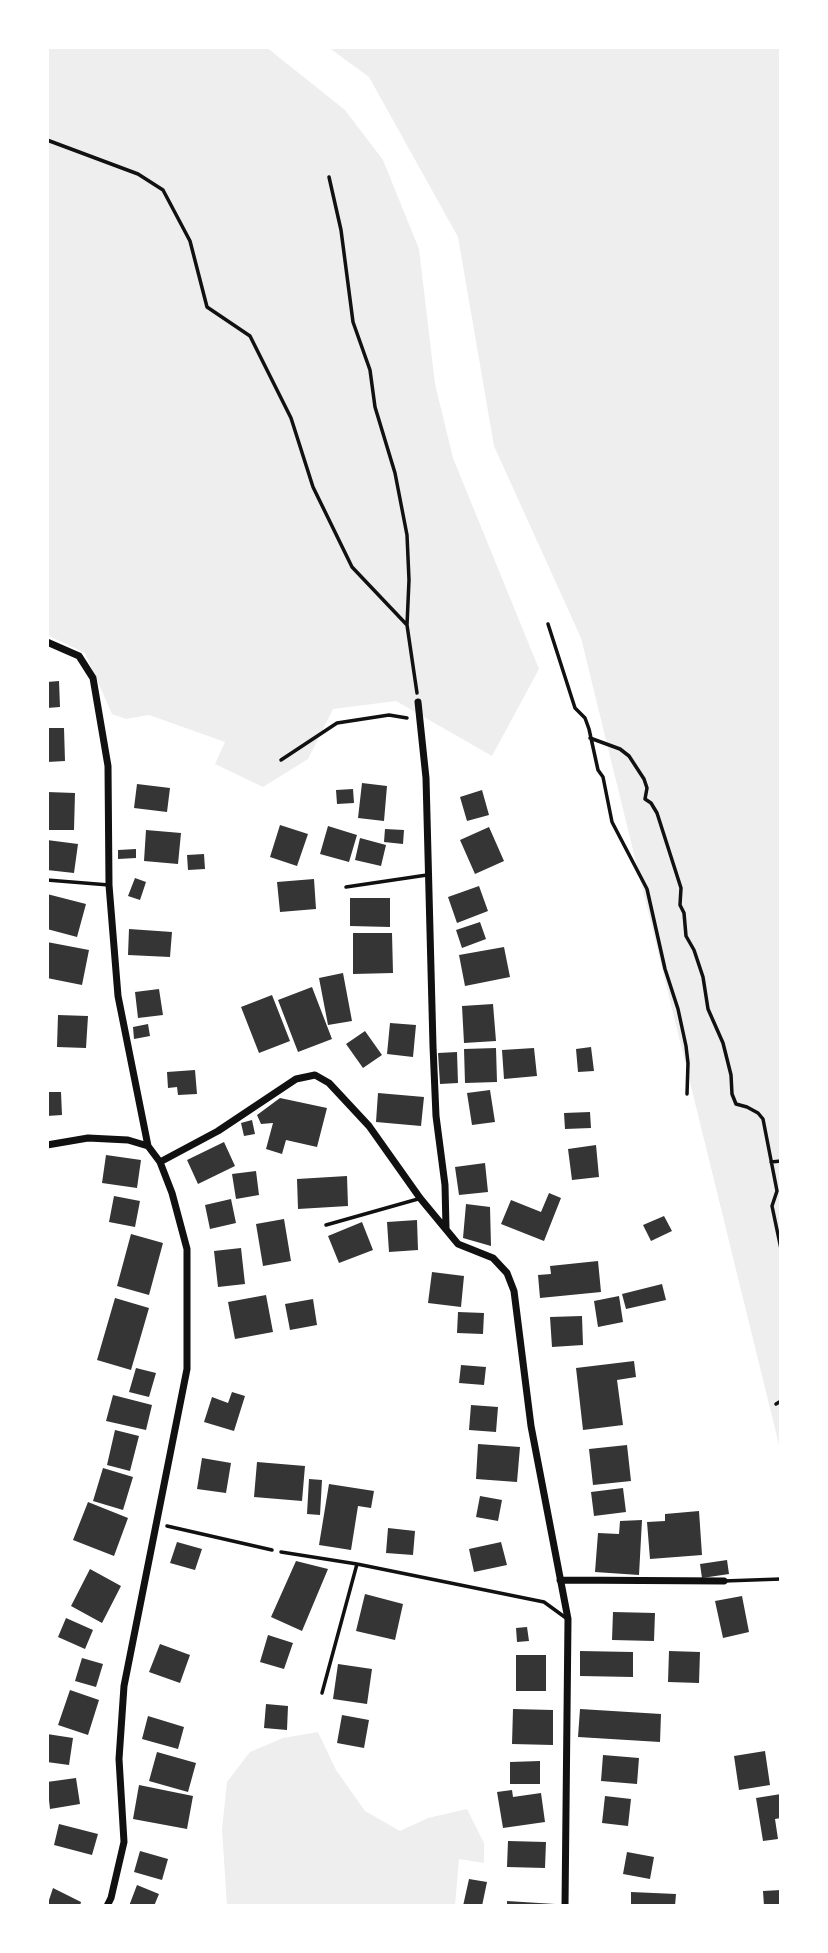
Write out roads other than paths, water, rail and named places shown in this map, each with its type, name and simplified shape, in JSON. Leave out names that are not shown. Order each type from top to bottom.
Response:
[{"type":"street","points":[[47,642],[79,656],[93,678],[108,766],[108,885],[118,996],[148,1146],[160,1162],[172,1193],[187,1250],[187,1368],[124,1686],[119,1759],[124,1842],[107,1906]]},
{"type":"street","points":[[418,702],[426,778],[436,1116],[445,1185],[446,1229]]},
{"type":"street","points":[[160,1162],[218,1131],[296,1079],[315,1075],[329,1083],[369,1126],[420,1198],[458,1244],[493,1258],[507,1273],[514,1291],[531,1426],[568,1619],[565,1906]]},
{"type":"street","points":[[47,1145],[88,1138],[128,1140],[148,1146]]},
{"type":"street","points":[[561,1580],[724,1581]]},
{"type":"lane","points":[[346,887],[429,874]]},
{"type":"lane","points":[[47,880],[108,885]]},
{"type":"lane","points":[[326,1225],[420,1198]]},
{"type":"lane","points":[[281,1552],[357,1564],[544,1602],[568,1619]]},
{"type":"lane","points":[[322,1693],[357,1564]]},
{"type":"lane","points":[[724,1581],[781,1579]]}]
